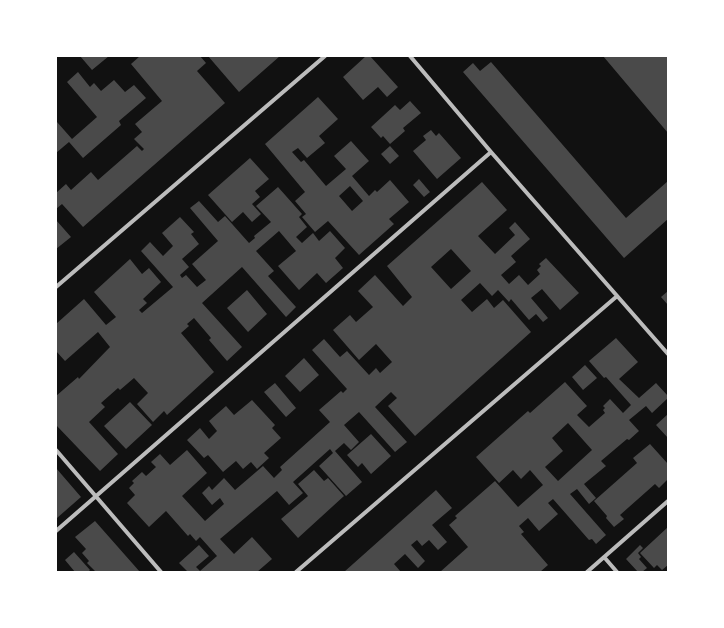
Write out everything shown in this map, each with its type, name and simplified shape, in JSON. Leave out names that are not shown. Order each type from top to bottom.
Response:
[{"type":"street","points":[[56,287],[325,56]]},
{"type":"street","points":[[410,56],[616,297],[668,354]]},
{"type":"street","points":[[56,532],[491,152]]},
{"type":"street","points":[[296,572],[616,297]]},
{"type":"street","points":[[56,450],[161,572]]},
{"type":"street","points":[[587,572],[668,501]]},
{"type":"street","points":[[604,557],[617,572]]},
{"type":"building","points":[[80,56],[109,56],[92,70]]},
{"type":"building","points":[[140,56],[200,56],[206,63],[197,71],[225,103],[83,227],[62,204],[56,209],[56,193],[66,184],[71,190],[91,172],[98,180],[137,146],[142,151],[144,149],[134,139],[142,132],[135,124],[162,101],[131,64]]},
{"type":"building","points":[[208,56],[280,56],[239,92]]},
{"type":"building","points":[[366,56],[370,56],[398,87],[387,97],[378,87],[363,100],[343,77]]},
{"type":"building","points":[[603,56],[668,56],[668,133]]},
{"type":"building","points":[[491,62],[626,218],[668,181],[668,219],[624,258],[463,72],[473,63],[480,71]]},
{"type":"building","points":[[78,72],[90,87],[94,83],[101,91],[114,80],[125,92],[134,85],[146,98],[119,121],[121,125],[83,158],[69,142],[56,153],[57,122],[72,139],[97,117],[67,82]]},
{"type":"building","points":[[318,97],[338,119],[319,136],[325,143],[307,158],[298,148],[292,152],[301,162],[304,160],[326,186],[346,169],[334,156],[351,141],[369,161],[352,176],[369,196],[375,190],[377,192],[390,180],[409,202],[389,219],[394,224],[359,255],[328,221],[315,232],[302,217],[306,214],[295,201],[305,192],[265,144]],"holes":[[[350,186],[363,201],[352,211],[339,196]]]},
{"type":"building","points":[[410,101],[421,113],[403,128],[405,131],[390,144],[383,136],[381,138],[371,127],[395,105],[400,110]]},
{"type":"building","points":[[431,130],[436,136],[439,133],[461,158],[437,179],[413,151],[426,140],[423,136]]},
{"type":"building","points":[[390,146],[399,156],[390,164],[381,154]]},
{"type":"building","points":[[250,158],[269,179],[255,191],[260,197],[252,204],[261,214],[252,222],[243,212],[232,222],[208,195]]},
{"type":"building","points":[[419,179],[430,192],[424,197],[413,185]]},
{"type":"building","points":[[482,182],[507,210],[478,236],[495,254],[515,235],[509,228],[515,222],[530,239],[511,256],[516,262],[501,275],[509,284],[519,275],[528,285],[540,274],[537,270],[541,266],[539,264],[546,258],[579,293],[560,310],[542,289],[531,298],[548,318],[543,322],[536,314],[529,320],[511,299],[509,302],[498,290],[492,296],[480,283],[461,300],[472,312],[487,299],[494,308],[503,300],[531,332],[415,436],[388,406],[397,398],[391,392],[375,407],[407,442],[395,452],[359,412],[344,425],[359,442],[351,450],[344,443],[335,451],[362,482],[346,496],[319,466],[333,453],[330,449],[293,482],[303,493],[289,505],[277,491],[220,539],[234,554],[252,537],[272,559],[257,572],[188,572],[179,563],[199,545],[209,556],[196,567],[200,571],[217,556],[200,537],[196,541],[190,534],[188,536],[166,511],[149,527],[127,503],[135,495],[129,488],[134,483],[132,481],[142,472],[146,476],[156,467],[151,462],[160,454],[170,465],[187,450],[207,473],[182,496],[205,521],[224,504],[220,498],[212,505],[202,493],[209,486],[212,490],[224,478],[235,490],[263,466],[274,478],[282,470],[280,467],[330,422],[319,410],[341,391],[343,393],[347,389],[312,350],[324,339],[340,357],[347,351],[369,375],[376,368],[380,373],[392,362],[376,344],[359,360],[333,330],[350,315],[356,322],[373,307],[358,291],[375,275],[403,306],[412,297],[387,266]],"holes":[[[451,249],[471,271],[451,289],[431,267]]]},
{"type":"building","points":[[278,187],[302,214],[299,217],[307,227],[296,237],[302,243],[313,233],[319,241],[330,231],[345,248],[335,258],[343,268],[326,283],[317,273],[299,290],[278,266],[296,251],[279,231],[256,251],[274,271],[268,276],[296,307],[286,317],[242,267],[202,303],[242,347],[227,361],[209,340],[211,338],[194,318],[187,324],[189,326],[181,333],[214,372],[167,415],[164,411],[153,422],[137,404],[148,393],[134,378],[120,390],[118,388],[101,403],[105,407],[89,422],[118,454],[100,471],[56,425],[56,396],[78,377],[79,379],[110,347],[98,332],[65,361],[56,351],[56,324],[84,299],[106,325],[116,317],[94,292],[130,259],[142,274],[149,268],[161,282],[143,299],[147,303],[139,310],[142,313],[173,287],[141,251],[150,242],[163,256],[173,246],[162,233],[180,217],[194,232],[191,234],[199,244],[182,259],[189,267],[180,275],[182,278],[186,275],[197,287],[206,280],[192,264],[218,241],[190,208],[199,201],[218,222],[225,216],[249,243],[255,238],[254,236],[271,222],[256,206]]},
{"type":"building","points":[[56,220],[71,237],[56,249]]},
{"type":"building","points":[[247,290],[267,314],[248,332],[227,308]]},
{"type":"building","points":[[668,291],[668,305],[661,297]]},
{"type":"building","points":[[616,338],[638,362],[619,379],[639,398],[656,383],[668,396],[668,398],[652,413],[646,406],[629,420],[639,431],[601,461],[606,466],[584,484],[596,498],[589,504],[577,489],[570,494],[606,535],[596,544],[592,539],[589,540],[553,499],[548,503],[558,514],[539,531],[528,518],[519,526],[524,532],[521,534],[548,565],[540,572],[440,572],[468,547],[449,525],[457,518],[455,516],[495,481],[518,507],[543,485],[530,470],[521,479],[513,470],[499,483],[476,457],[528,411],[530,413],[565,382],[587,406],[577,415],[589,427],[605,413],[603,410],[605,408],[603,406],[610,399],[623,413],[631,405],[606,377],[604,378],[589,361]],"holes":[[[568,423],[592,450],[558,481],[545,467],[563,451],[552,438]]]},
{"type":"building","points":[[304,358],[319,375],[300,392],[285,376]]},
{"type":"building","points":[[585,365],[597,378],[583,390],[572,377]]},
{"type":"building","points":[[275,383],[296,408],[286,417],[264,392]]},
{"type":"building","points":[[252,400],[275,425],[272,428],[281,438],[264,453],[269,458],[257,469],[251,462],[243,469],[236,461],[223,472],[208,455],[204,458],[187,440],[200,428],[209,439],[217,431],[209,421],[226,406],[234,415]]},
{"type":"building","points":[[130,402],[152,425],[126,449],[104,426]]},
{"type":"building","points":[[668,414],[668,438],[656,425]]},
{"type":"building","points":[[371,434],[391,456],[371,474],[362,463],[358,467],[347,455]]},
{"type":"building","points":[[650,444],[668,464],[668,479],[659,488],[655,484],[620,515],[624,519],[614,527],[594,501],[637,463],[633,458]]},
{"type":"building","points":[[56,468],[81,497],[57,518],[56,516]]},
{"type":"building","points":[[314,470],[324,481],[328,478],[344,496],[298,538],[281,519],[308,496],[298,484]]},
{"type":"building","points":[[436,490],[452,508],[432,525],[447,542],[438,550],[429,540],[422,546],[417,540],[411,545],[425,561],[418,568],[405,554],[394,564],[401,572],[344,572]]},
{"type":"building","points":[[95,521],[140,572],[96,572],[87,563],[89,561],[82,553],[86,549],[75,537]]},
{"type":"building","points":[[668,527],[668,565],[662,570],[657,565],[654,568],[640,553]]},
{"type":"building","points":[[640,545],[643,548],[638,553],[641,557],[639,559],[647,568],[642,572],[638,572],[626,559]]},
{"type":"building","points":[[74,552],[90,570],[88,572],[75,572],[65,560]]}]
